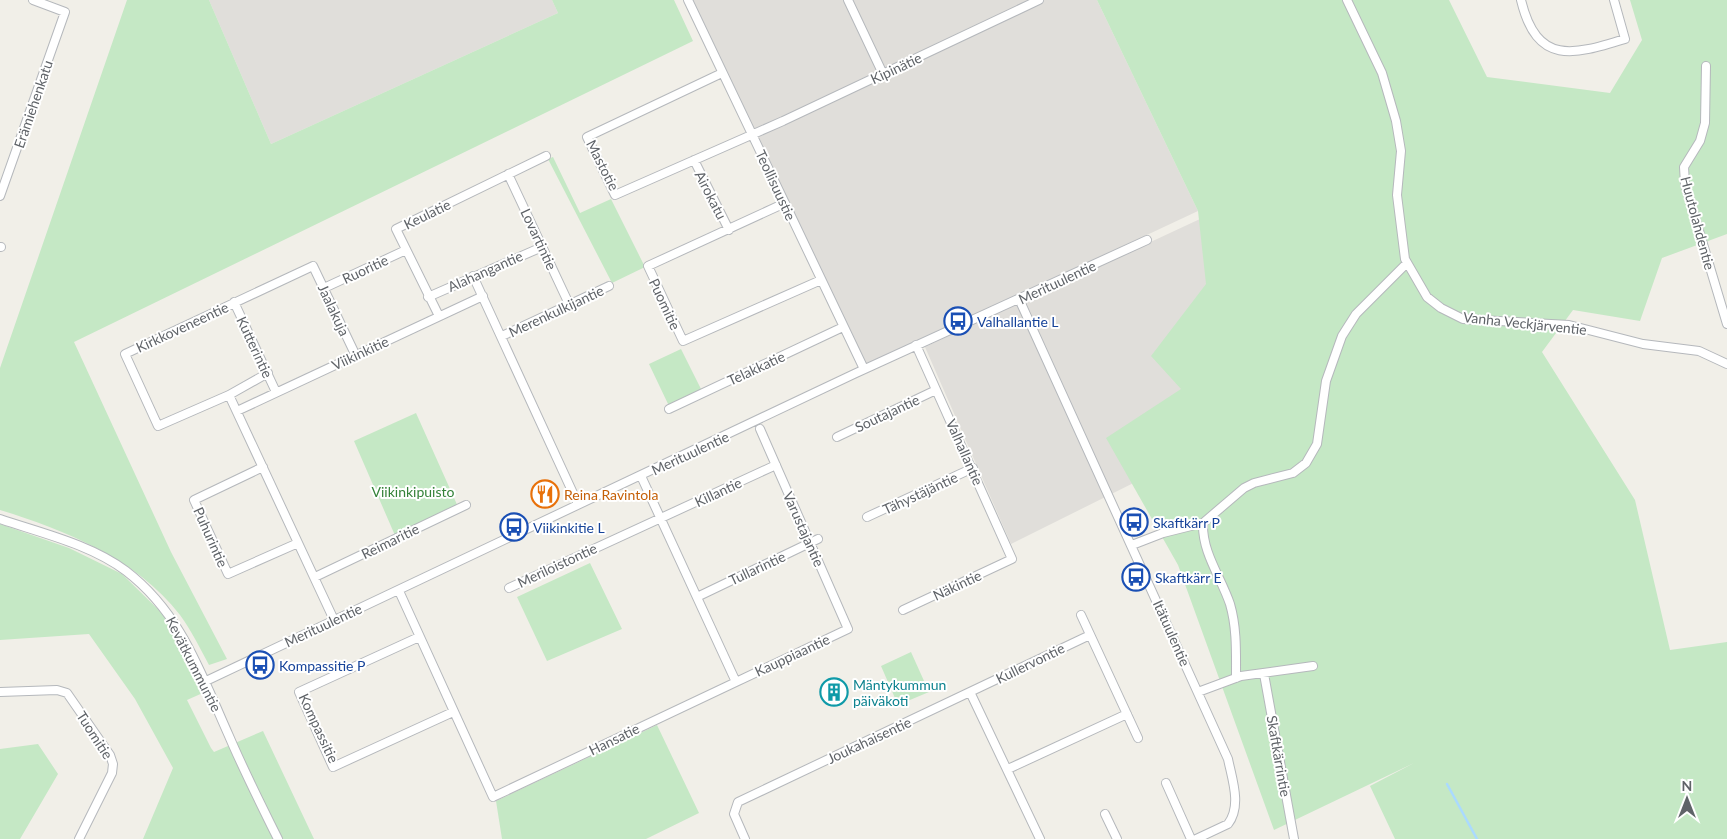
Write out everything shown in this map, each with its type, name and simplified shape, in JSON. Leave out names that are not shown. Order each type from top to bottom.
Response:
[{"type":"street","name":"Erämiehenkatu","points":[[0,196],[65,12],[33,0]]},
{"type":"street","name":"Teollisuustie","points":[[688,0],[864,370]]},
{"type":"street","points":[[848,0],[883,74]]},
{"type":"street","name":"Kipinätie","points":[[752,134],[1039,0]]},
{"type":"street","name":"Vanha Veckjärventie","points":[[1348,0],[1382,73],[1396,121],[1400,151],[1398,195],[1407,263],[1427,297],[1441,308],[1463,319],[1569,325],[1643,344],[1699,351],[1727,364]]},
{"type":"street","points":[[1521,0],[1525,18],[1536,36],[1544,44],[1562,51],[1584,51],[1625,38],[1614,0]]},
{"type":"street","name":"Huutolahdentie","points":[[1706,66],[1705,123],[1700,141],[1684,167],[1685,184],[1727,324]]},
{"type":"street","name":"Mastotie","points":[[722,73],[587,137],[615,195],[752,134]]},
{"type":"street","name":"Keulatie","points":[[439,316],[396,229],[546,156]]},
{"type":"street","name":"Airokatu","points":[[694,160],[729,230]]},
{"type":"street","name":"Lovartintie","points":[[508,174],[569,304]]},
{"type":"street","name":"Puomitie","points":[[785,203],[648,266],[683,341],[821,280]]},
{"type":"street","name":"Merituulentie","points":[[206,681],[916,345],[1147,240]]},
{"type":"street","name":"Alahangantie","points":[[428,296],[542,247]]},
{"type":"street","name":"Ruoritie","points":[[324,288],[406,250]]},
{"type":"street","points":[[1132,545],[1163,533],[1203,523],[1244,488],[1254,483],[1293,473],[1306,463],[1317,444],[1326,381],[1342,336],[1356,314],[1407,263]]},
{"type":"street","name":"Jaalakuja","points":[[313,266],[355,354]]},
{"type":"street","name":"Kirkkoveneentie","points":[[268,373],[229,395],[158,426],[125,354],[313,266]]},
{"type":"street","points":[[474,276],[578,504]]},
{"type":"street","name":"Merenkulkijantie","points":[[502,336],[609,286]]},
{"type":"street","name":"Viikinkitie","points":[[237,411],[355,354],[483,296]]},
{"type":"street","name":"Itätuulentie","points":[[1019,299],[1228,759],[1236,807],[1228,824],[1196,839]]},
{"type":"street","name":"Kutterintie","points":[[234,302],[276,392]]},
{"type":"street","name":"Telakkatie","points":[[669,410],[843,327]]},
{"type":"street","name":"Valhallantie","points":[[916,345],[973,468],[1012,559]]},
{"type":"street","name":"Soutajantie","points":[[837,437],[936,390]]},
{"type":"street","points":[[229,395],[334,620]]},
{"type":"street","name":"Varustajantie","points":[[760,429],[848,629]]},
{"type":"street","name":"Killantie","points":[[660,519],[776,465]]},
{"type":"street","name":"Puhurintie","points":[[263,467],[194,500],[228,574],[298,543]]},
{"type":"street","name":"Tähystäjäntie","points":[[867,517],[973,468]]},
{"type":"street","points":[[641,476],[736,682]]},
{"type":"street","name":"Reimaritie","points":[[315,577],[466,506]]},
{"type":"street","name":"Kevätkummuntie","points":[[0,519],[69,543],[124,570],[152,593],[165,609],[206,681],[228,735],[278,839]]},
{"type":"street","name":"Meriloistontie","points":[[509,588],[660,519]]},
{"type":"street","points":[[1203,523],[1205,545],[1230,603],[1235,624],[1236,678]]},
{"type":"street","name":"Tullarintie","points":[[697,597],[818,539]]},
{"type":"street","name":"Näkintie","points":[[902,610],[1012,559]]},
{"type":"street","name":"Hansatie","points":[[399,591],[493,798],[736,682]]},
{"type":"street","points":[[1081,615],[1138,738]]},
{"type":"street","name":"Kauppiaantie","points":[[736,682],[848,629]]},
{"type":"street","name":"Kullervontie","points":[[970,692],[1090,635]]},
{"type":"street","name":"Kompassitie","points":[[419,637],[299,692],[310,717],[333,767],[453,712]]},
{"type":"street","points":[[1198,692],[1236,678],[1313,666]]},
{"type":"street","name":"Skaftkärrintie","points":[[1264,674],[1294,839]]},
{"type":"street","name":"Tuomitie","points":[[0,692],[56,690],[67,693],[110,755],[113,764],[112,773],[79,839]]},
{"type":"street","points":[[970,692],[1040,839]]},
{"type":"street","name":"Joukahaisentie","points":[[746,839],[734,814],[738,802],[970,692]]},
{"type":"street","points":[[1008,769],[1127,714]]},
{"type":"street","points":[[1166,783],[1191,839]]},
{"type":"street","points":[[1105,814],[1117,839]]},
{"type":"shaded area","points":[[209,0],[552,0],[558,13],[271,144]]},
{"type":"shaded area","points":[[690,0],[1097,0],[1198,211],[863,368]]},
{"type":"shaded area","points":[[1200,219],[1286,407],[1011,544],[925,347]]},
{"type":"green space","points":[[127,0],[209,0],[271,144],[558,13],[552,0],[674,0],[693,41],[74,342],[171,552],[227,659],[209,665],[180,615],[163,595],[143,578],[121,562],[74,537],[0,510],[0,368]]},
{"type":"green space","points":[[1097,0],[1449,0],[1487,77],[1610,93],[1642,40],[1630,0],[1727,0],[1727,234],[1662,258],[1640,321],[1573,310],[1542,352],[1635,500],[1670,650],[1727,642],[1727,839],[1395,839],[1370,786],[1414,763],[1274,830],[1178,565],[1106,438],[1181,389],[1151,356],[1206,284],[1198,211]]},
{"type":"green space","points":[[553,157],[580,213],[611,199],[645,267],[612,283],[548,159]]},
{"type":"green space","points":[[681,349],[702,391],[669,406],[649,364]]},
{"type":"green space","name":"Viikinkipuisto","points":[[416,413],[459,509],[397,540],[354,441]]},
{"type":"green space","points":[[0,524],[69,548],[122,574],[173,624],[202,677],[205,692],[187,700],[211,748],[214,752],[263,731],[314,839],[143,839],[173,768],[135,699],[89,634],[0,640]]},
{"type":"green space","points":[[590,563],[622,629],[547,661],[517,597]]},
{"type":"green space","points":[[911,652],[929,692],[898,705],[881,666]]},
{"type":"green space","points":[[657,725],[699,813],[646,839],[502,839],[496,801]]},
{"type":"green space","points":[[38,744],[58,774],[20,839],[0,839],[0,749]]},
{"type":"waterway","points":[[1447,784],[1477,839]]},
{"type":"place","name":"Valhallantie L","points":[[958,321]]},
{"type":"place","name":"Reina Ravintola","points":[[545,494]]},
{"type":"place","name":"Skaftkärr P","points":[[1134,522]]},
{"type":"place","name":"Viikinkitie L","points":[[514,527]]},
{"type":"place","name":"Skaftkärr E","points":[[1136,577]]},
{"type":"place","name":"Kompassitie P","points":[[260,665]]},
{"type":"place","name":"Mäntykummun päiväkoti","points":[[834,692]]}]
